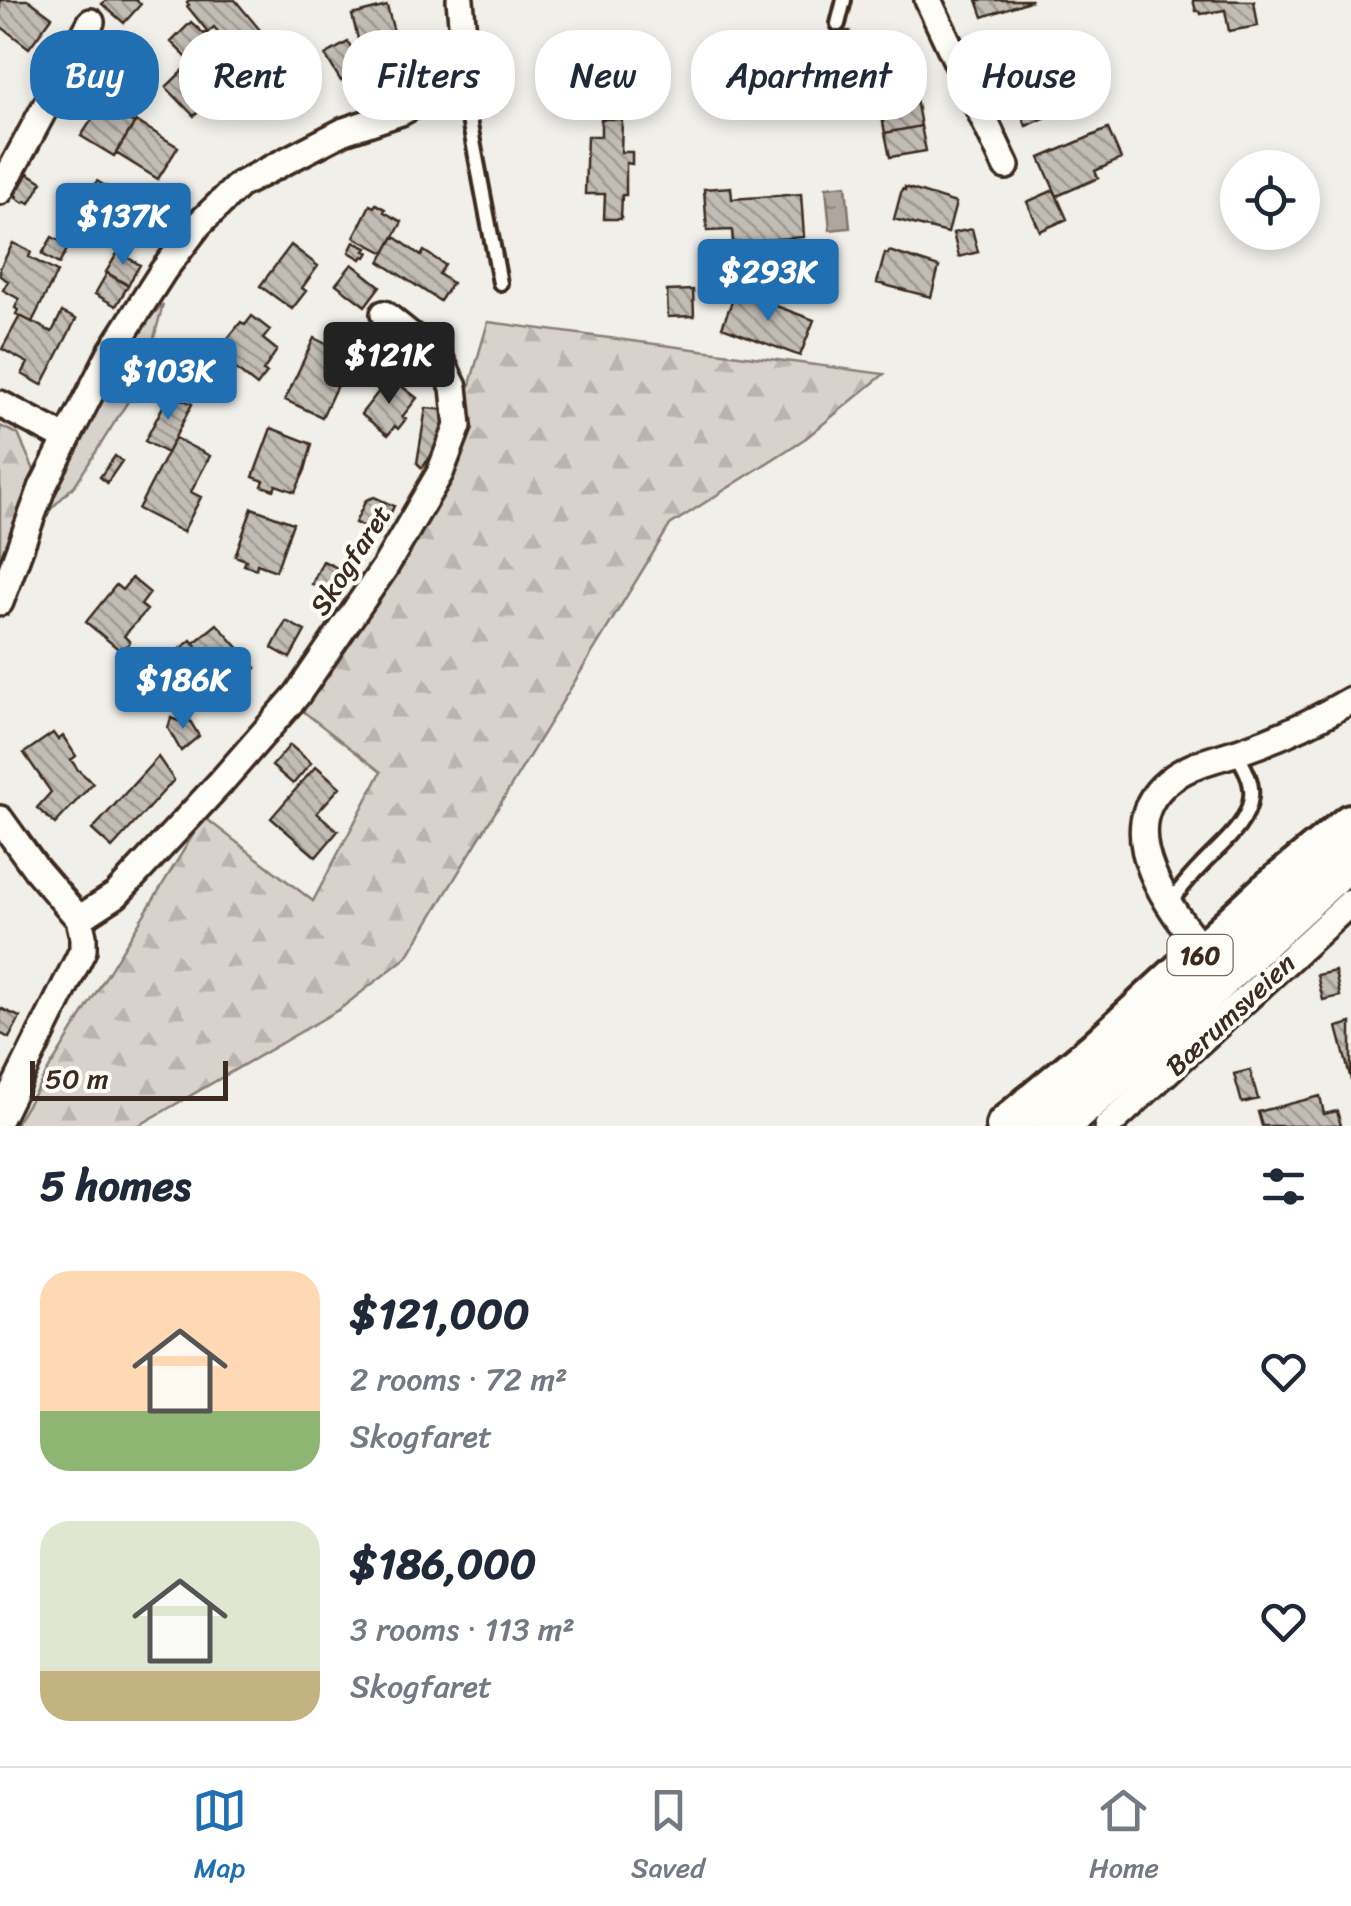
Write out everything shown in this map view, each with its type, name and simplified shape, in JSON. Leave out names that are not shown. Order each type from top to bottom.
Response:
[{"type":"main road","name":"Bærumsveien","points":[[1058,1126],[1172,1026],[1214,962],[1267,894],[1351,826]]},
{"type":"main road","name":"Bærumsveien","points":[[1007,1126],[1098,1050],[1351,856]]},
{"type":"street","points":[[460,0],[463,30]]},
{"type":"street","points":[[928,0],[1006,166]]},
{"type":"street","points":[[0,191],[92,22]]},
{"type":"street","points":[[0,602],[42,488],[111,352],[163,271],[199,224],[239,185],[344,131],[377,120]]},
{"type":"street","name":"Skogfaret","points":[[79,919],[116,895],[297,694],[384,567],[440,473],[458,426],[454,386],[440,358],[384,314]]},
{"type":"street","points":[[0,404],[67,438]]},
{"type":"street","points":[[1214,962],[1179,922],[1147,860],[1145,819],[1150,803],[1176,774],[1278,738],[1351,700]]},
{"type":"street","points":[[0,819],[36,870],[79,919],[83,936],[83,950],[0,1117]]},
{"type":"street","name":"Bærumsveien","points":[[1108,1126],[1351,902]]},
{"type":"lane","points":[[838,24],[844,0]]},
{"type":"lane","points":[[469,120],[500,282]]},
{"type":"lane","points":[[1169,903],[1247,812],[1250,783],[1236,752]]},
{"type":"green space","points":[[163,304],[144,376],[75,485],[36,524],[127,342]]},
{"type":"green space","points":[[488,322],[884,374],[806,438],[670,525],[407,957],[340,1009],[138,1126],[14,1126],[204,817],[313,901],[381,772],[295,705],[458,426]]},
{"type":"green space","points":[[0,426],[18,434],[42,488],[0,602]]},
{"type":"water","points":[[846,185],[850,228],[830,230],[826,187]]},
{"type":"building","points":[[0,0],[29,0],[52,17],[42,30],[30,30],[29,48],[0,26]]},
{"type":"building","points":[[106,0],[136,0],[141,4],[124,23],[102,4]]},
{"type":"building","points":[[235,0],[260,30],[206,30],[187,2]]},
{"type":"building","points":[[977,0],[1032,0],[983,17]]},
{"type":"building","points":[[1193,0],[1254,1],[1258,26],[1229,31],[1225,10],[1201,14]]},
{"type":"building","points":[[387,6],[393,30],[356,30],[352,15]]},
{"type":"building","points":[[191,22],[200,30],[183,30]]},
{"type":"building","points":[[179,34],[179,50],[171,42]]},
{"type":"building","points":[[342,45],[342,80],[341,81],[325,55]]},
{"type":"building","points":[[179,74],[179,100],[166,87]]},
{"type":"building","points":[[92,120],[128,120],[134,124],[114,156],[81,136]]},
{"type":"building","points":[[601,120],[622,120],[621,152],[632,152],[632,164],[626,163],[621,219],[604,219],[605,194],[585,194],[587,136],[601,136]]},
{"type":"building","points":[[883,120],[920,120],[921,126],[885,133]]},
{"type":"building","points":[[136,121],[178,147],[158,179],[116,153]]},
{"type":"building","points":[[921,126],[926,151],[890,157],[885,133]]},
{"type":"building","points":[[1108,129],[1121,159],[1095,171],[1098,178],[1057,196],[1040,158]]},
{"type":"building","points":[[28,173],[42,182],[30,203],[24,203],[15,195]]},
{"type":"building","points":[[97,181],[126,199],[114,219],[119,222],[107,240],[73,218]]},
{"type":"building","points":[[731,187],[732,199],[801,194],[804,237],[733,243],[732,230],[707,231],[704,189]]},
{"type":"building","points":[[905,187],[956,203],[948,233],[894,219]]},
{"type":"building","points":[[1054,190],[1067,219],[1040,231],[1027,202]]},
{"type":"building","points":[[166,192],[176,199],[160,227],[146,218]]},
{"type":"building","points":[[376,204],[402,222],[385,253],[354,237],[370,205]]},
{"type":"building","points":[[972,229],[978,252],[959,257],[953,233]]},
{"type":"building","points":[[394,236],[421,256],[424,251],[445,265],[439,274],[452,283],[440,301],[380,262]]},
{"type":"building","points":[[52,237],[69,246],[59,264],[42,254]]},
{"type":"building","points":[[354,242],[367,248],[366,257],[361,259],[349,252]]},
{"type":"building","points":[[13,243],[57,272],[32,322],[16,314],[19,299],[3,290],[8,281],[0,276],[0,268]]},
{"type":"building","points":[[291,245],[318,266],[292,309],[260,286]]},
{"type":"building","points":[[118,252],[140,265],[128,285],[106,272]]},
{"type":"building","points":[[885,253],[939,267],[931,297],[877,283]]},
{"type":"building","points":[[352,264],[380,286],[365,306],[336,284]]},
{"type":"building","points":[[107,273],[128,286],[116,306],[95,294]]},
{"type":"building","points":[[693,290],[694,316],[668,317],[667,291]]},
{"type":"building","points":[[736,291],[814,320],[800,356],[722,327]]},
{"type":"building","points":[[62,312],[76,319],[42,385],[22,374],[28,363],[2,349],[20,316],[52,332]]},
{"type":"building","points":[[252,316],[270,330],[263,339],[277,350],[257,386],[216,353],[241,322],[245,325]]},
{"type":"building","points":[[314,338],[334,348],[329,359],[346,366],[322,417],[285,400]]},
{"type":"building","points":[[183,355],[211,377],[194,398],[166,377]]},
{"type":"building","points":[[390,377],[417,398],[402,417],[406,419],[388,435],[361,414]]},
{"type":"building","points":[[170,393],[192,404],[167,453],[145,441]]},
{"type":"building","points":[[426,408],[447,410],[443,440],[422,468],[417,463]]},
{"type":"building","points":[[271,428],[312,444],[295,492],[276,485],[274,490],[262,486],[264,481],[253,477]]},
{"type":"building","points":[[175,438],[210,456],[191,492],[201,497],[183,532],[138,509]]},
{"type":"building","points":[[115,456],[122,461],[107,483],[100,477]]},
{"type":"building","points":[[374,497],[394,506],[380,535],[355,523],[366,500]]},
{"type":"building","points":[[252,508],[293,523],[276,571],[257,564],[256,569],[244,565],[246,560],[235,556]]},
{"type":"building","points":[[323,561],[344,571],[333,595],[312,584]]},
{"type":"building","points":[[132,578],[150,593],[141,605],[147,610],[124,636],[130,642],[122,652],[86,622],[116,585],[122,590]]},
{"type":"building","points":[[286,621],[305,631],[290,658],[272,648]]},
{"type":"building","points":[[217,624],[256,668],[232,689],[194,643]]},
{"type":"building","points":[[191,640],[228,685],[205,705],[193,691],[183,700],[160,672],[170,664],[167,660]]},
{"type":"building","points":[[187,716],[199,736],[181,751],[168,728],[171,718],[181,722]]},
{"type":"building","points":[[53,733],[58,740],[63,736],[76,756],[71,760],[93,783],[55,824],[37,808],[51,792],[24,753]]},
{"type":"building","points":[[290,745],[311,763],[293,784],[272,766]]},
{"type":"building","points":[[158,757],[174,780],[112,848],[92,830]]},
{"type":"building","points":[[316,766],[340,787],[317,813],[338,831],[316,857],[271,818]]},
{"type":"building","points":[[1335,971],[1340,996],[1323,1000],[1317,975]]},
{"type":"building","points":[[0,1008],[20,1017],[9,1038],[0,1033]]},
{"type":"building","points":[[1351,1023],[1351,1080],[1337,1027]]},
{"type":"building","points":[[1250,1070],[1258,1099],[1242,1103],[1234,1074]]},
{"type":"building","points":[[1320,1096],[1324,1114],[1337,1111],[1341,1126],[1262,1126],[1258,1112]]}]
